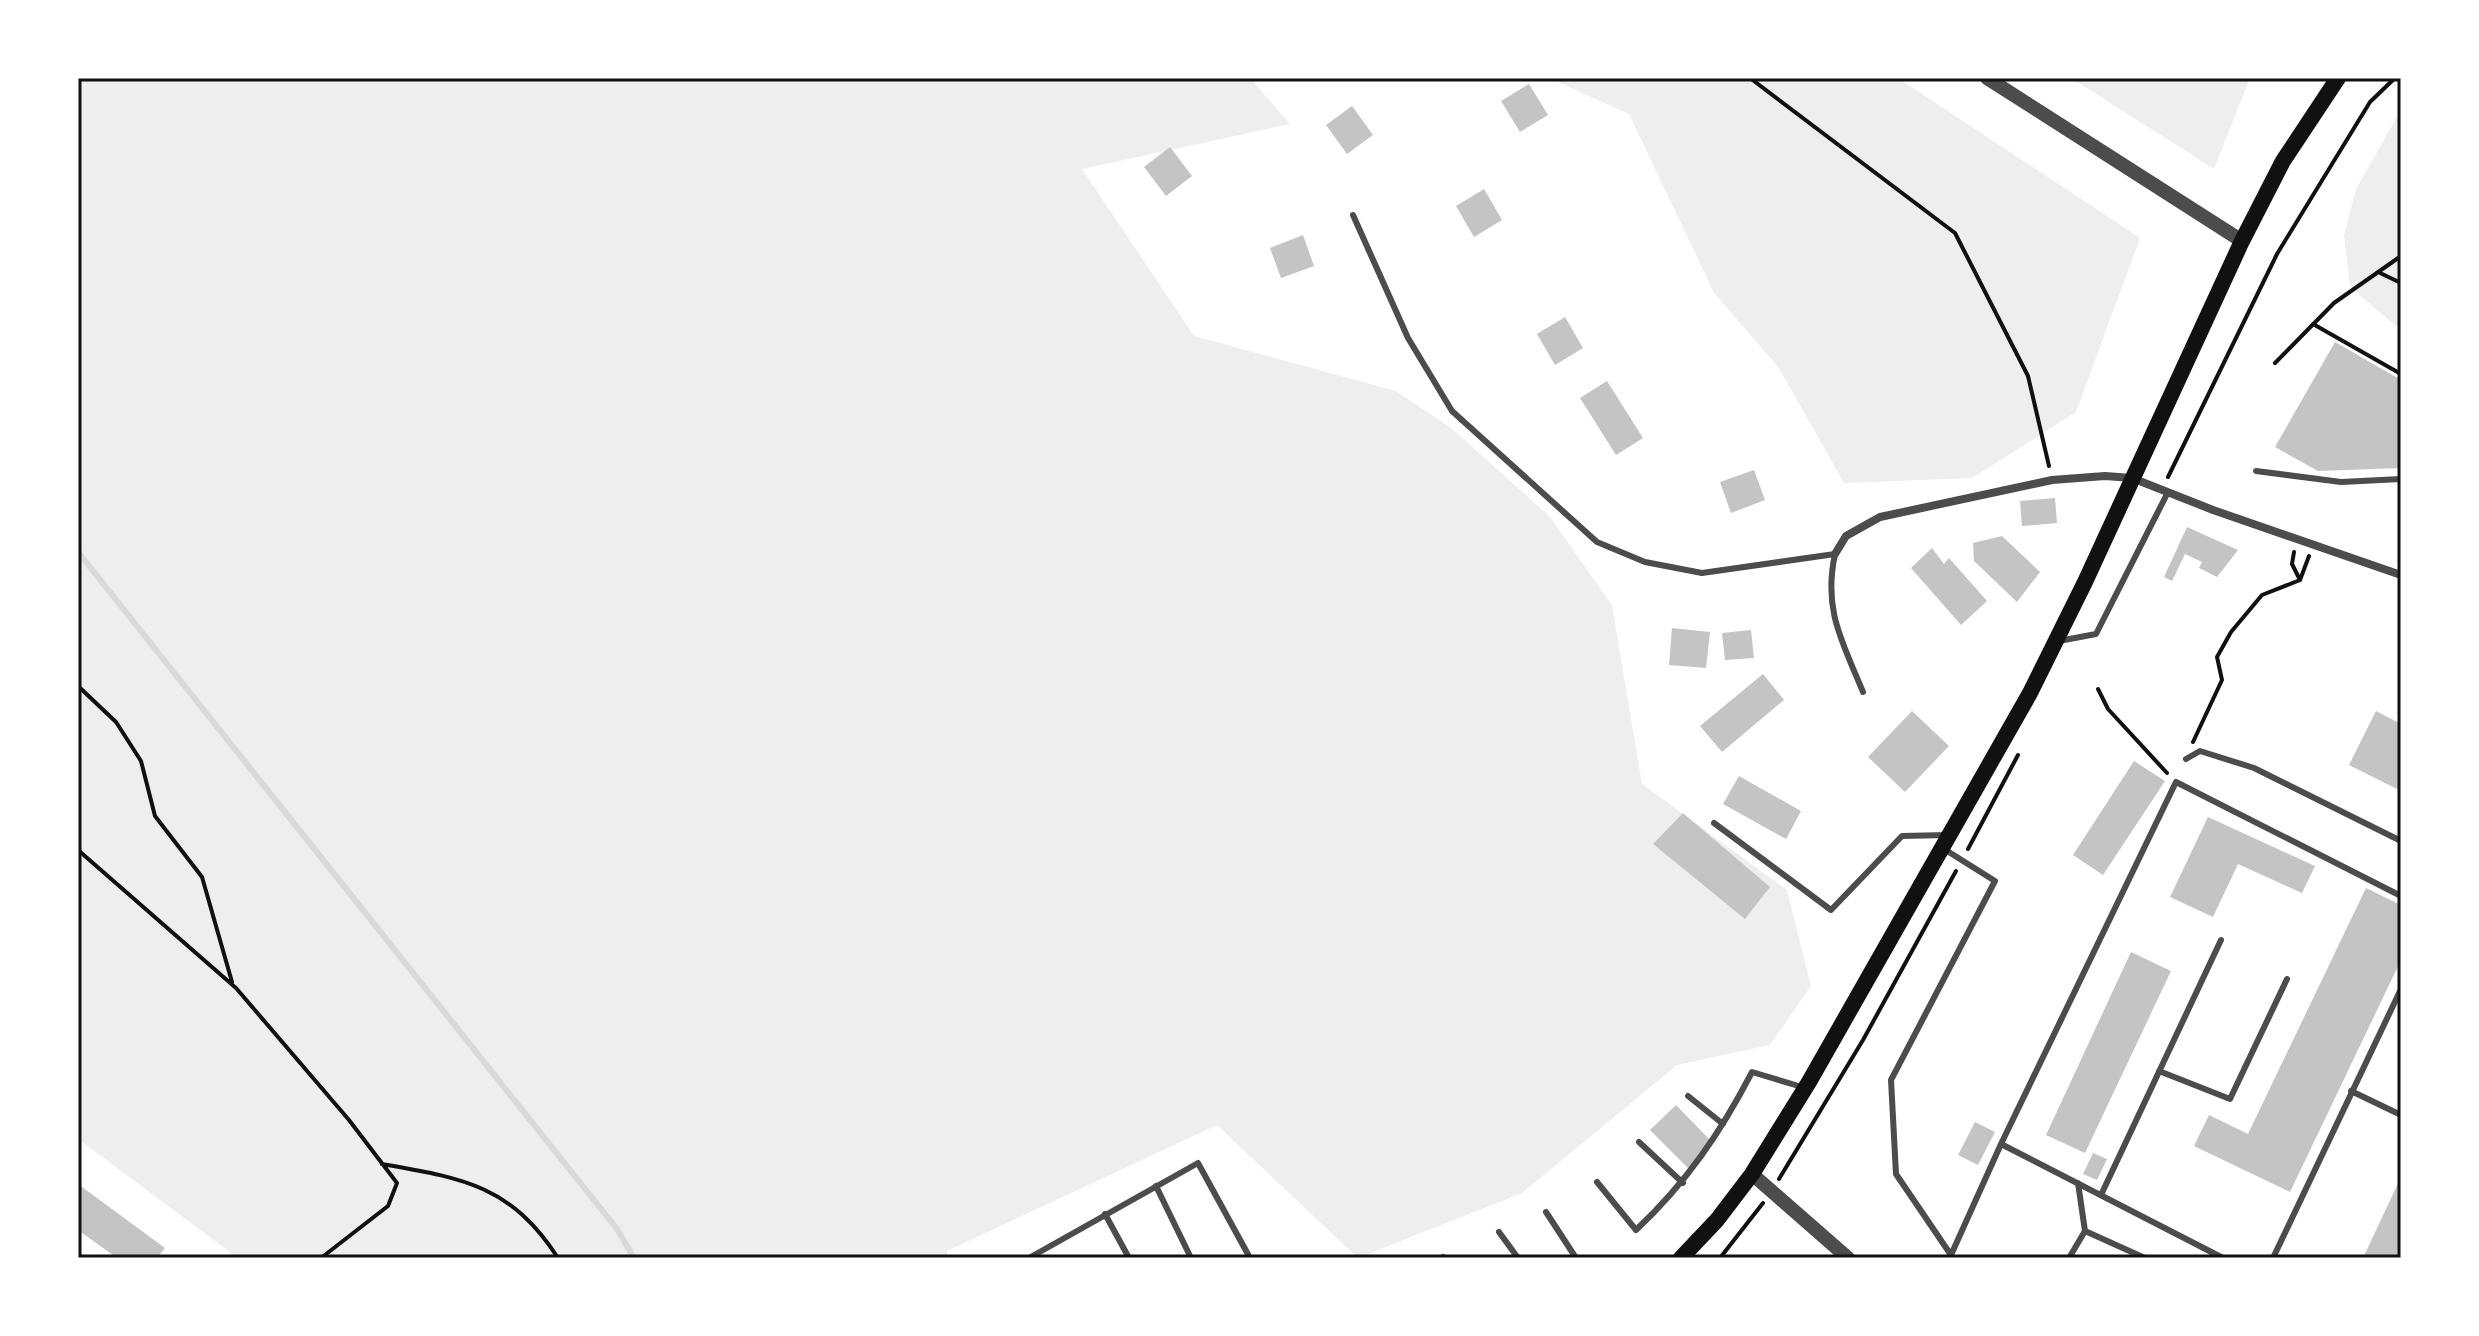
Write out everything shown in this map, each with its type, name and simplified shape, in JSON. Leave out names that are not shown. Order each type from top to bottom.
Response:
[{"type":"main road","points":[[1681,1258],[1717,1220],[1752,1174],[1947,842],[2056,641],[2242,241],[2283,161],[2338,78]]},
{"type":"street","points":[[1987,78],[2242,241]]},
{"type":"street","points":[[1835,554],[1846,536],[1880,517],[2052,480],[2132,478],[2401,575]]},
{"type":"street","points":[[1752,1174],[1848,1258]]},
{"type":"lane","points":[[1353,215],[1408,338],[1452,411],[1597,542],[1645,562],[1702,573],[1835,554],[1828,584],[1835,624],[1863,692]]},
{"type":"lane","points":[[2256,471],[2341,482],[2401,479]]},
{"type":"lane","points":[[2056,641],[2096,634],[2168,492]]},
{"type":"lane","points":[[2186,759],[2200,751],[2254,768],[2401,841]]},
{"type":"lane","points":[[1951,1257],[2001,1144],[2176,782],[2401,896]]},
{"type":"lane","points":[[1714,823],[1831,910],[1902,836],[1947,842],[1995,881],[1891,1080],[1896,1174],[1951,1257]]},
{"type":"lane","points":[[2101,1195],[2221,940]]},
{"type":"lane","points":[[2159,1071],[2230,1099],[2287,979]]},
{"type":"lane","points":[[2273,1258],[2401,989]]},
{"type":"lane","points":[[1597,1182],[1636,1230],[1683,1183],[1723,1124],[1752,1072],[1805,1088]]},
{"type":"lane","points":[[2351,1091],[2401,1115]]},
{"type":"lane","points":[[1688,1096],[1723,1124]]},
{"type":"lane","points":[[1639,1142],[1683,1183]]},
{"type":"lane","points":[[2001,1144],[2223,1258]]},
{"type":"lane","points":[[1029,1258],[1198,1163],[1250,1258]]},
{"type":"lane","points":[[2069,1258],[2085,1231],[2078,1183]]},
{"type":"lane","points":[[1156,1186],[1191,1258]]},
{"type":"lane","points":[[1546,1212],[1576,1258]]},
{"type":"lane","points":[[1105,1214],[1129,1258]]},
{"type":"lane","points":[[2085,1231],[2145,1258]]},
{"type":"lane","points":[[1499,1232],[1518,1258]]},
{"type":"path","points":[[1750,78],[1955,233],[2028,376],[2052,480]]},
{"type":"path","points":[[2167,479],[2277,254],[2370,102],[2395,78]]},
{"type":"path","points":[[2275,363],[2334,303],[2401,256]]},
{"type":"path","points":[[2378,272],[2401,283]]},
{"type":"path","points":[[2313,324],[2401,374]]},
{"type":"path","points":[[2299,540],[2292,556],[2300,580]]},
{"type":"path","points":[[2186,759],[2222,680],[2217,657],[2231,632],[2262,595],[2300,580],[2308,561],[2310,544]]},
{"type":"path","points":[[78,686],[116,722],[141,761],[155,816],[202,877],[219,949],[233,984]]},
{"type":"path","points":[[2098,689],[2108,709],[2176,782]]},
{"type":"path","points":[[78,850],[233,984],[397,1183],[388,1206],[321,1258]]},
{"type":"path","points":[[382,1164],[445,1175],[501,1196],[540,1229],[558,1258]]},
{"type":"shaded area","points":[[78,78],[1250,78],[1290,124],[1082,169],[1194,336],[1396,391],[1451,428],[1549,516],[1612,605],[1642,784],[1787,890],[1811,986],[1770,1045],[1677,1065],[1522,1193],[1358,1258],[1217,1125],[947,1251],[948,1258],[238,1258],[78,1139]]},
{"type":"shaded area","points":[[1549,78],[1898,78],[2140,238],[2076,412],[1972,478],[1844,483],[1779,368],[1714,293],[1629,114]]},
{"type":"shaded area","points":[[2071,78],[2250,78],[2214,169]]},
{"type":"shaded area","points":[[2401,110],[2401,330],[2350,287],[2344,235],[2356,189]]},
{"type":"building","points":[[1529,84],[1548,115],[1520,132],[1501,101]]},
{"type":"building","points":[[1352,106],[1373,135],[1347,154],[1326,125]]},
{"type":"building","points":[[1170,147],[1192,176],[1166,196],[1144,167]]},
{"type":"building","points":[[1484,189],[1502,220],[1474,237],[1456,206]]},
{"type":"building","points":[[1303,235],[1314,266],[1281,278],[1270,248]]},
{"type":"building","points":[[1565,317],[1583,348],[1555,365],[1537,334]]},
{"type":"building","points":[[2335,342],[2401,380],[2401,468],[2318,471],[2275,447]]},
{"type":"building","points":[[1607,381],[1643,438],[1616,455],[1580,398]]},
{"type":"building","points":[[1754,470],[1765,500],[1731,513],[1720,482]]},
{"type":"building","points":[[2055,498],[2057,523],[2022,526],[2020,501]]},
{"type":"building","points":[[2187,527],[2238,550],[2217,577],[2199,568],[2202,562],[2185,554],[2172,581],[2164,577]]},
{"type":"building","points":[[2002,536],[2040,572],[2017,602],[1974,561],[1973,543]]},
{"type":"building","points":[[1932,548],[1944,564],[1949,558],[1987,601],[1961,625],[1911,568]]},
{"type":"building","points":[[1672,628],[1710,632],[1706,668],[1669,665]]},
{"type":"building","points":[[1751,630],[1754,658],[1725,660],[1722,633]]},
{"type":"building","points":[[1763,674],[1784,700],[1722,752],[1700,726]]},
{"type":"building","points":[[1912,711],[1949,746],[1905,792],[1868,757]]},
{"type":"building","points":[[2376,711],[2401,724],[2401,791],[2349,765]]},
{"type":"building","points":[[2134,761],[2165,781],[2103,875],[2073,855]]},
{"type":"building","points":[[1739,776],[1801,811],[1786,839],[1723,804]]},
{"type":"building","points":[[1683,813],[1770,887],[1745,919],[1653,844]]},
{"type":"building","points":[[2208,817],[2315,866],[2302,893],[2238,864],[2213,917],[2170,897]]},
{"type":"building","points":[[2366,888],[2401,905],[2401,960],[2290,1192],[2194,1146],[2209,1115],[2248,1134]]},
{"type":"building","points":[[2131,952],[2171,971],[2085,1153],[2046,1135]]},
{"type":"building","points":[[1676,1105],[1713,1143],[1688,1168],[1650,1130]]},
{"type":"building","points":[[1975,1122],[1995,1132],[1978,1165],[1958,1155]]},
{"type":"building","points":[[2093,1153],[2107,1159],[2097,1180],[2083,1174]]},
{"type":"building","points":[[2401,1177],[2401,1258],[2363,1258]]},
{"type":"building","points":[[78,1184],[165,1248],[157,1258],[117,1258],[78,1230]]},
{"type":"waterway","points":[[78,552],[617,1229],[634,1258]]}]
